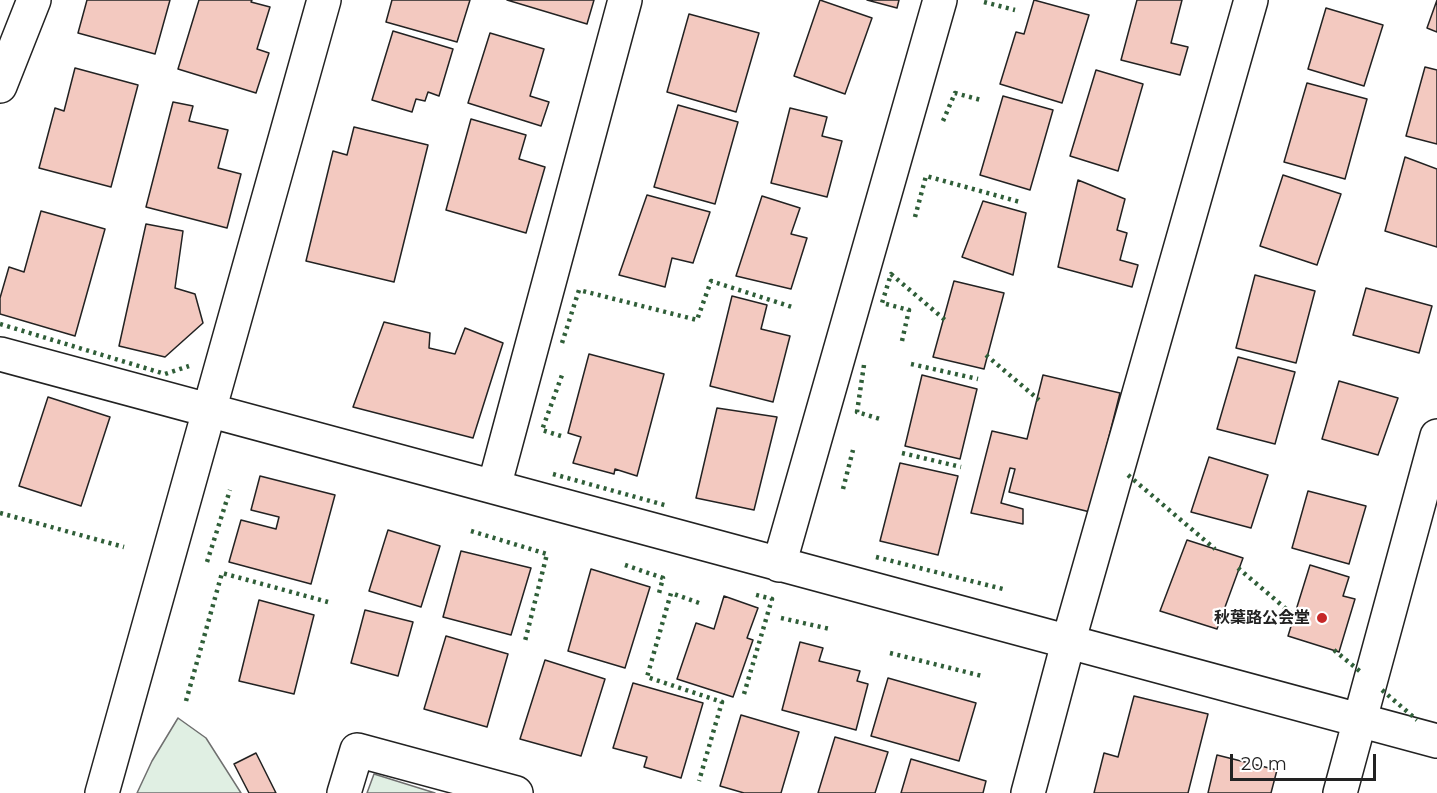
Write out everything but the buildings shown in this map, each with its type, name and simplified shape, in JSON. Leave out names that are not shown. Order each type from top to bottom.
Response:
[{"type":"street","points":[[0,86],[34,0]]},
{"type":"street","points":[[102,793],[324,0]]},
{"type":"street","points":[[494,487],[625,0]]},
{"type":"street","points":[[779,564],[940,0]]},
{"type":"street","points":[[1028,793],[1068,643],[1251,0]]},
{"type":"street","points":[[0,354],[1437,741]]},
{"type":"street","points":[[1340,793],[1437,436]]},
{"type":"street","points":[[344,793],[357,750],[516,793]]},
{"type":"green space","points":[[178,718],[206,738],[241,793],[137,793],[152,761]]},
{"type":"green space","points":[[374,774],[435,793],[367,793]]},
{"type":"hedge","points":[[984,2],[1015,10]]},
{"type":"hedge","points":[[943,121],[955,93],[981,100]]},
{"type":"hedge","points":[[915,217],[926,176],[1020,202]]},
{"type":"hedge","points":[[902,341],[909,310],[882,303],[891,274],[945,320]]},
{"type":"hedge","points":[[562,343],[579,290],[697,320],[711,281],[792,307]]},
{"type":"hedge","points":[[0,324],[165,374],[189,366]]},
{"type":"hedge","points":[[986,355],[1039,400]]},
{"type":"hedge","points":[[911,364],[978,379]]},
{"type":"hedge","points":[[864,365],[857,412],[880,419]]},
{"type":"hedge","points":[[561,436],[542,430],[562,375]]},
{"type":"hedge","points":[[843,489],[853,450]]},
{"type":"hedge","points":[[902,453],[961,467]]},
{"type":"hedge","points":[[553,474],[668,506]]},
{"type":"hedge","points":[[1128,475],[1215,549]]},
{"type":"hedge","points":[[207,562],[230,490]]},
{"type":"hedge","points":[[0,513],[124,547]]},
{"type":"hedge","points":[[471,531],[547,554],[525,641]]},
{"type":"hedge","points":[[876,557],[1003,589]]},
{"type":"hedge","points":[[625,565],[663,578],[658,597]]},
{"type":"hedge","points":[[1238,568],[1298,619]]},
{"type":"hedge","points":[[186,701],[222,573],[328,602]]},
{"type":"hedge","points":[[699,603],[671,593],[647,677],[722,702],[699,781]]},
{"type":"hedge","points":[[744,694],[772,599],[753,594]]},
{"type":"hedge","points":[[781,618],[830,629]]},
{"type":"hedge","points":[[1334,650],[1362,673]]},
{"type":"hedge","points":[[890,653],[982,676]]},
{"type":"hedge","points":[[1382,690],[1417,720]]},
{"type":"place","name":"秋葉路公会堂","points":[[1322,618]]}]
